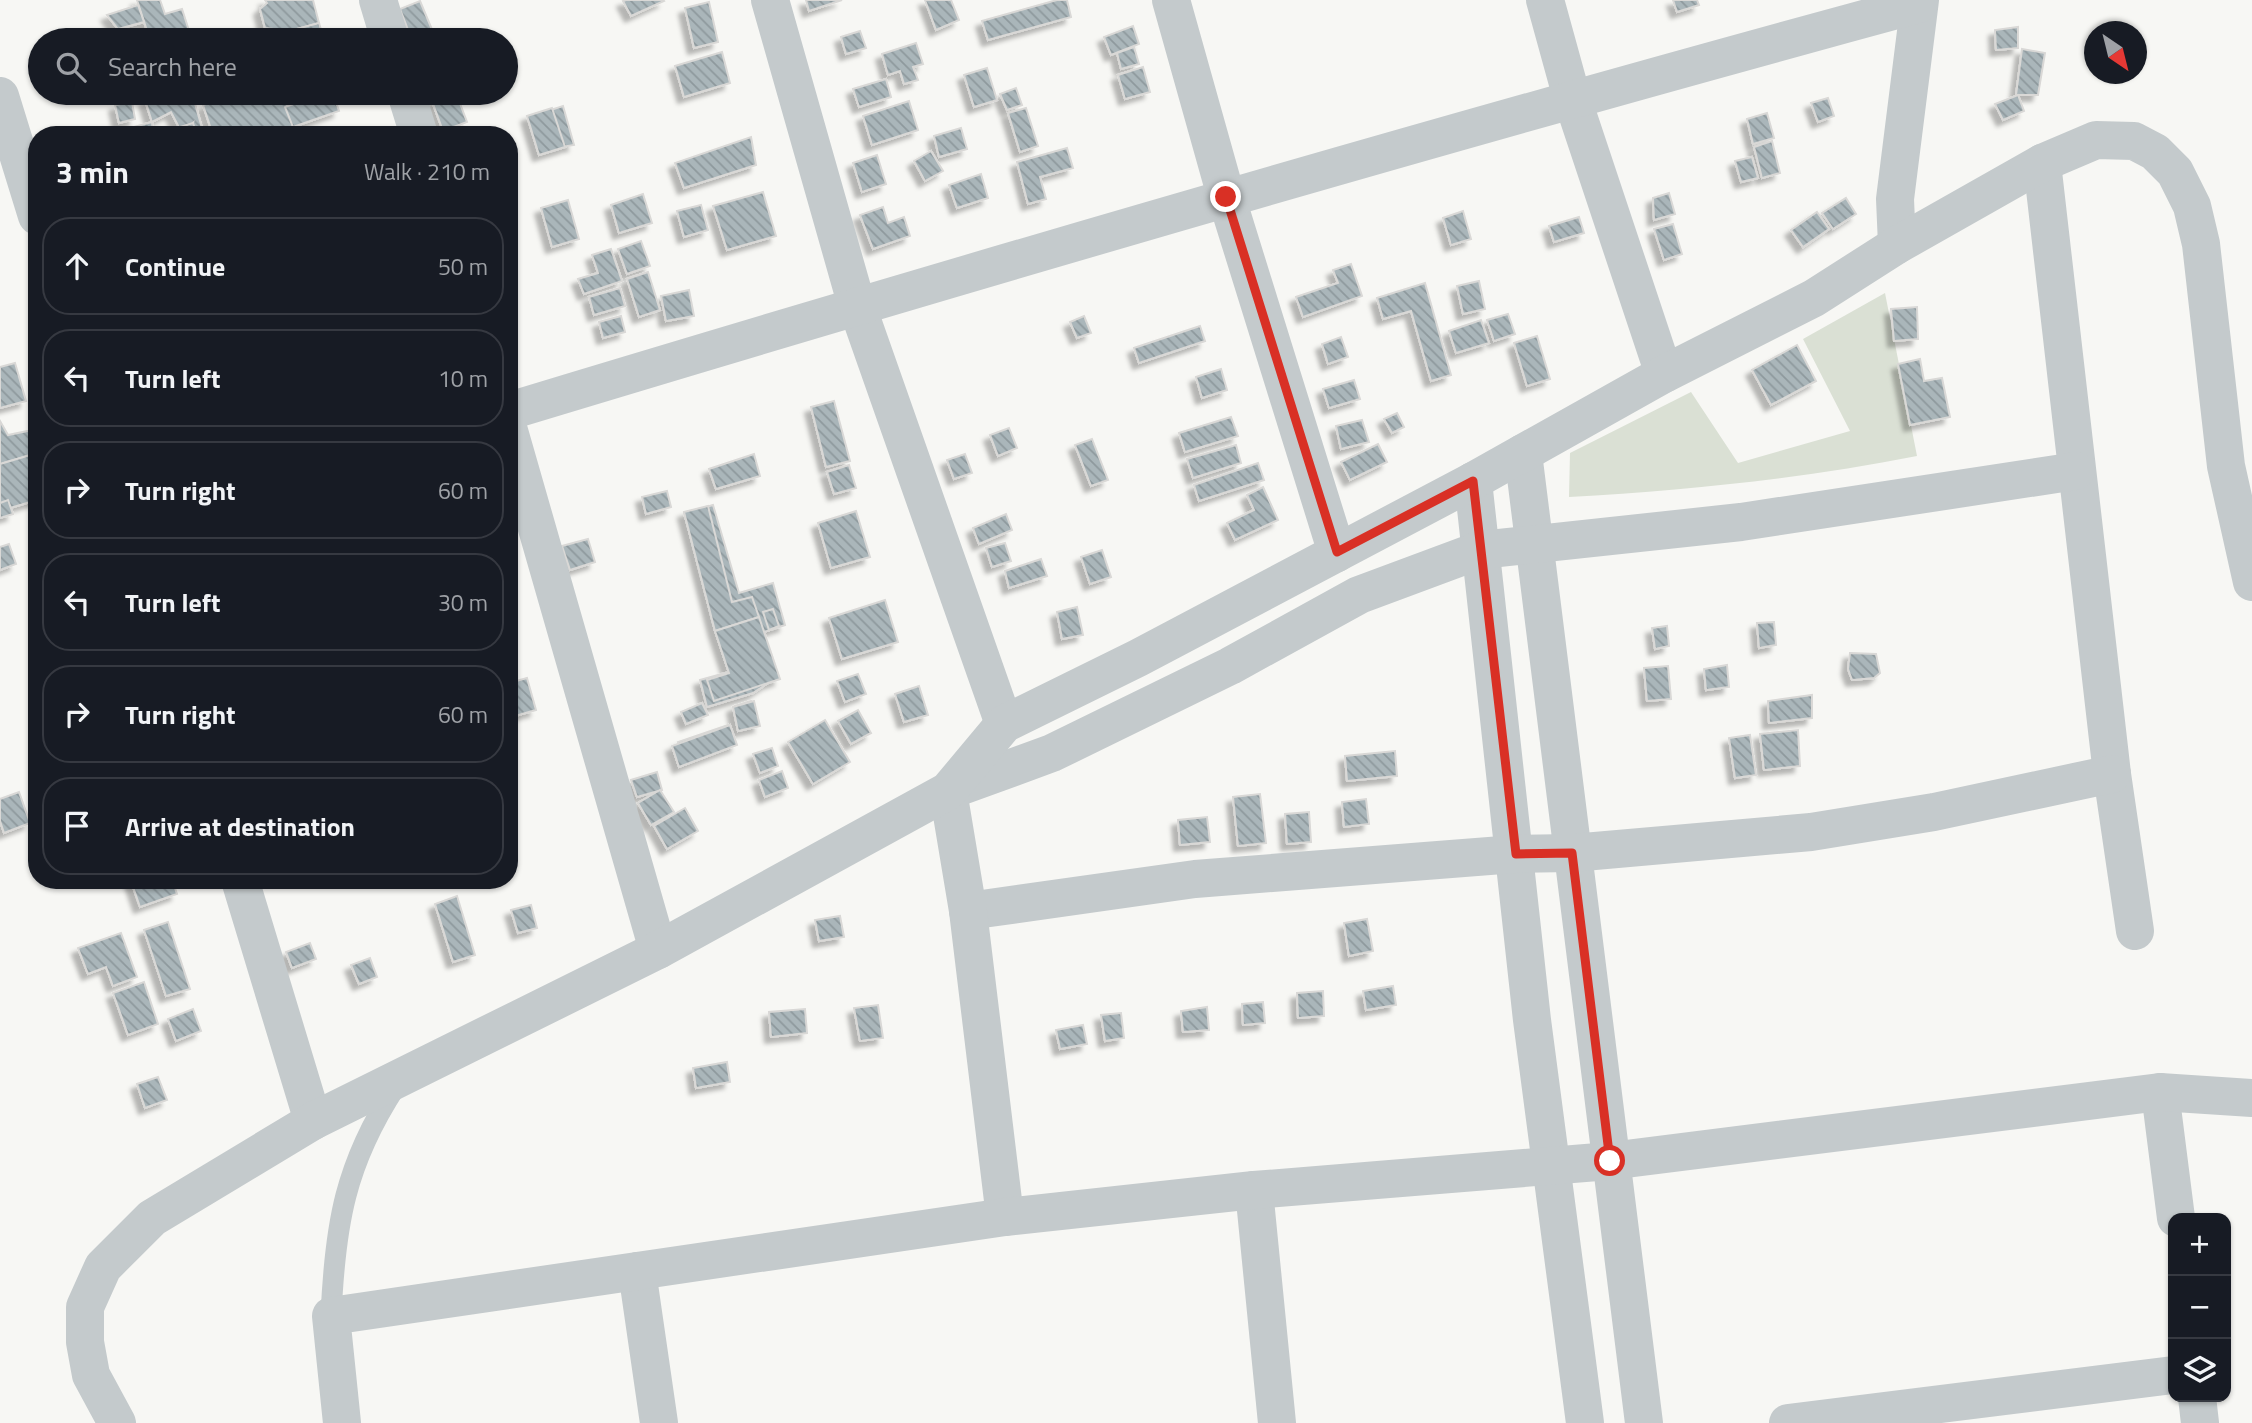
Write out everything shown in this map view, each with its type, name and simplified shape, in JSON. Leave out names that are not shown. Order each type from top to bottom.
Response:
[{"type":"street","points":[[378,0],[386,28]]},
{"type":"street","points":[[770,0],[858,306],[1004,724]]},
{"type":"street","points":[[1171,0],[1226,197],[1337,552]]},
{"type":"street","points":[[1545,0],[1572,98],[1664,374]]},
{"type":"street","points":[[518,408],[1226,197],[1919,2],[1895,200],[1897,245]]},
{"type":"street","points":[[0,96],[28,187]]},
{"type":"street","points":[[410,105],[416,126]]},
{"type":"street","points":[[1005,1217],[968,911],[948,791],[1004,724],[1138,658],[1473,481],[1664,374],[1814,298],[1897,245],[2042,163],[2096,140],[2134,141],[2155,152],[2175,172],[2192,206],[2201,244],[2226,467],[2252,582]]},
{"type":"street","points":[[2042,163],[2112,774],[2135,931]]},
{"type":"street","points":[[1523,453],[1644,1423]]},
{"type":"street","points":[[518,462],[658,950]]},
{"type":"street","points":[[117,1423],[91,1375],[85,1342],[85,1307],[103,1267],[152,1218],[313,1121],[658,950],[948,791],[1052,753],[1230,666],[1359,595],[1480,550],[1741,522],[2076,471]]},
{"type":"street","points":[[1473,481],[1516,854],[1532,1020],[1585,1423]]},
{"type":"street","points":[[968,911],[1195,879],[1516,854],[1572,853],[1811,832],[1934,812],[2112,774]]},
{"type":"street","points":[[243,889],[313,1121]]},
{"type":"street","points":[[2160,1092],[2175,1213]]},
{"type":"street","points":[[342,1423],[331,1315],[1005,1217],[1254,1189],[1610,1161],[2160,1092],[2252,1098]]},
{"type":"street","points":[[1254,1189],[1277,1423]]},
{"type":"street","points":[[637,1271],[659,1423]]},
{"type":"street","points":[[1788,1423],[2168,1376]]},
{"type":"street","points":[[2198,1402],[2200,1423]]},
{"type":"lane","points":[[331,1315],[334,1247],[348,1183],[364,1141],[402,1077]]},
{"type":"shaded area","points":[[1885,293],[1917,456],[1744,482],[1569,497],[1570,453],[1691,392],[1738,463],[1850,431],[1803,339]]},
{"type":"building","points":[[137,0],[160,0],[165,14],[182,9],[188,28],[146,28]]},
{"type":"building","points":[[265,0],[313,0],[319,23],[301,28],[265,28],[260,9],[267,3]]},
{"type":"building","points":[[806,0],[842,0],[809,11]]},
{"type":"building","points":[[925,0],[951,0],[959,20],[936,30]]},
{"type":"building","points":[[1057,0],[1067,0],[1071,17],[988,40],[982,21]]},
{"type":"building","points":[[1673,0],[1697,0],[1699,5],[1677,12]]},
{"type":"building","points":[[420,1],[431,28],[407,28],[400,9]]},
{"type":"building","points":[[623,1],[664,1],[631,16]]},
{"type":"building","points":[[709,2],[718,42],[694,48],[685,8]]},
{"type":"building","points":[[138,5],[144,22],[117,28],[107,15]]},
{"type":"building","points":[[319,23],[320,28],[300,28]]},
{"type":"building","points":[[1133,26],[1139,44],[1111,55],[1104,37]]},
{"type":"building","points":[[2018,27],[2018,48],[1996,50],[1995,30]]},
{"type":"building","points":[[860,31],[866,48],[846,54],[841,37]]},
{"type":"building","points":[[916,43],[923,64],[913,67],[918,80],[904,84],[900,71],[888,75],[882,54]]},
{"type":"building","points":[[1134,47],[1139,64],[1121,69],[1117,53]]},
{"type":"building","points":[[2022,49],[2045,53],[2038,95],[2016,95]]},
{"type":"building","points":[[722,52],[730,83],[684,97],[675,66]]},
{"type":"building","points":[[1143,67],[1150,92],[1125,99],[1118,75]]},
{"type":"building","points":[[987,68],[997,100],[974,107],[964,75]]},
{"type":"building","points":[[886,79],[891,97],[859,107],[853,89]]},
{"type":"building","points":[[1016,88],[1022,105],[1007,110],[1000,94]]},
{"type":"building","points":[[2018,95],[2024,111],[2003,120],[1995,104]]},
{"type":"building","points":[[1828,98],[1834,116],[1818,122],[1811,103]]},
{"type":"building","points":[[909,101],[918,130],[872,145],[863,116]]},
{"type":"building","points":[[115,105],[133,105],[135,119],[119,123]]},
{"type":"building","points":[[147,105],[195,105],[201,126],[192,126],[193,123],[190,126],[178,126],[171,112],[152,122]]},
{"type":"building","points":[[203,105],[287,105],[293,126],[210,126]]},
{"type":"building","points":[[337,105],[339,111],[293,126],[285,107]]},
{"type":"building","points":[[433,105],[461,105],[467,122],[456,126],[441,126]]},
{"type":"building","points":[[563,106],[574,145],[549,149],[535,115]]},
{"type":"building","points":[[552,108],[565,147],[539,155],[527,116]]},
{"type":"building","points":[[1026,108],[1038,146],[1020,152],[1008,113]]},
{"type":"building","points":[[1767,113],[1774,138],[1753,144],[1747,119]]},
{"type":"building","points":[[961,128],[967,149],[939,157],[934,136]]},
{"type":"building","points":[[751,137],[756,165],[684,188],[675,163]]},
{"type":"building","points":[[1772,141],[1780,173],[1762,178],[1754,147]]},
{"type":"building","points":[[1067,148],[1073,168],[1040,177],[1046,199],[1028,204],[1017,162]]},
{"type":"building","points":[[931,151],[943,171],[925,181],[914,161]]},
{"type":"building","points":[[877,155],[886,184],[862,192],[853,163]]},
{"type":"building","points":[[1752,157],[1758,178],[1741,182],[1735,161]]},
{"type":"building","points":[[981,174],[988,198],[957,208],[949,185]]},
{"type":"building","points":[[763,192],[776,236],[727,250],[713,206]]},
{"type":"building","points":[[1669,193],[1675,214],[1654,220],[1653,198]]},
{"type":"building","points":[[643,194],[652,223],[619,233],[611,205]]},
{"type":"building","points":[[1846,198],[1856,214],[1833,229],[1822,213]]},
{"type":"building","points":[[568,200],[579,239],[552,247],[541,208]]},
{"type":"building","points":[[701,205],[708,230],[684,237],[677,211]]},
{"type":"building","points":[[883,207],[888,223],[904,217],[910,236],[873,249],[860,215]]},
{"type":"building","points":[[1463,211],[1471,239],[1451,245],[1443,218]]},
{"type":"building","points":[[1817,212],[1829,229],[1803,247],[1791,230]]},
{"type":"building","points":[[1579,217],[1584,233],[1554,242],[1549,226]]},
{"type":"building","points":[[1673,224],[1682,254],[1664,260],[1654,229]]},
{"type":"building","points":[[641,241],[650,266],[627,274],[618,249]]},
{"type":"building","points":[[611,249],[622,281],[584,294],[578,279],[598,273],[592,255]]},
{"type":"building","points":[[1351,264],[1362,296],[1303,317],[1296,297],[1338,283],[1333,270]]},
{"type":"building","points":[[648,272],[660,310],[639,317],[627,279]]},
{"type":"building","points":[[1479,281],[1485,309],[1463,314],[1457,286]]},
{"type":"building","points":[[1425,283],[1451,375],[1431,381],[1411,311],[1383,319],[1377,298]]},
{"type":"building","points":[[620,288],[625,306],[594,315],[589,297]]},
{"type":"building","points":[[689,290],[694,316],[666,321],[661,296]]},
{"type":"building","points":[[1917,307],[1918,339],[1894,341],[1891,309]]},
{"type":"building","points":[[1508,314],[1515,334],[1494,341],[1487,320]]},
{"type":"building","points":[[621,316],[625,332],[603,338],[599,322]]},
{"type":"building","points":[[1084,316],[1091,333],[1077,338],[1070,322]]},
{"type":"building","points":[[1481,320],[1489,343],[1456,353],[1449,331]]},
{"type":"building","points":[[1200,326],[1205,341],[1139,363],[1134,348]]},
{"type":"building","points":[[1537,336],[1550,379],[1527,386],[1514,343]]},
{"type":"building","points":[[1341,337],[1348,357],[1328,364],[1322,344]]},
{"type":"building","points":[[1797,345],[1816,381],[1771,405],[1752,370]]},
{"type":"building","points":[[1920,359],[1924,381],[1942,378],[1950,417],[1910,425],[1898,364]]},
{"type":"building","points":[[15,363],[26,401],[0,408],[0,367]]},
{"type":"building","points":[[1221,369],[1227,390],[1202,398],[1196,377]]},
{"type":"building","points":[[1354,380],[1360,399],[1329,408],[1323,389]]},
{"type":"building","points":[[834,401],[850,461],[826,467],[811,407]]},
{"type":"building","points":[[1397,413],[1404,427],[1392,433],[1384,419]]},
{"type":"building","points":[[1231,417],[1238,436],[1185,452],[1179,433]]},
{"type":"building","points":[[1362,420],[1369,442],[1341,449],[1336,426]]},
{"type":"building","points":[[0,421],[8,435],[28,431],[28,456],[0,464]]},
{"type":"building","points":[[1009,428],[1017,448],[998,456],[990,435]]},
{"type":"building","points":[[1092,439],[1108,480],[1091,486],[1075,445]]},
{"type":"building","points":[[1378,444],[1387,462],[1350,480],[1341,462]]},
{"type":"building","points":[[1236,445],[1241,463],[1193,478],[1187,459]]},
{"type":"building","points":[[754,454],[760,476],[716,489],[709,469]]},
{"type":"building","points":[[965,454],[972,473],[954,479],[947,460]]},
{"type":"building","points":[[28,456],[28,503],[0,511],[0,464]]},
{"type":"building","points":[[1258,463],[1264,480],[1199,501],[1194,485]]},
{"type":"building","points":[[849,465],[856,488],[834,494],[827,472]]},
{"type":"building","points":[[1263,487],[1278,520],[1235,540],[1227,523],[1254,510],[1247,495]]},
{"type":"building","points":[[667,491],[671,507],[646,514],[642,497]]},
{"type":"building","points":[[8,500],[13,514],[0,518],[0,503]]},
{"type":"building","points":[[713,505],[739,593],[773,583],[785,625],[761,633],[774,679],[753,693],[707,707],[700,680],[729,672],[684,513]]},
{"type":"building","points":[[708,506],[732,602],[752,597],[759,617],[715,631],[684,512]]},
{"type":"building","points":[[856,511],[870,557],[831,568],[818,523]]},
{"type":"building","points":[[1006,514],[1012,530],[979,544],[973,528]]},
{"type":"building","points":[[588,539],[595,562],[570,570],[562,546]]},
{"type":"building","points":[[1005,543],[1011,561],[992,567],[986,548]]},
{"type":"building","points":[[9,544],[16,564],[0,570],[0,547]]},
{"type":"building","points":[[1102,550],[1111,577],[1090,584],[1081,557]]},
{"type":"building","points":[[1041,559],[1047,576],[1009,588],[1005,571]]},
{"type":"building","points":[[885,600],[898,642],[842,659],[829,618]]},
{"type":"building","points":[[1077,607],[1083,635],[1062,639],[1057,612]]},
{"type":"building","points":[[773,609],[779,626],[769,630],[763,612]]},
{"type":"building","points":[[759,617],[780,679],[714,701],[707,680],[729,673],[715,631]]},
{"type":"building","points":[[1774,622],[1776,645],[1759,648],[1757,623]]},
{"type":"building","points":[[1667,626],[1669,646],[1655,649],[1652,628]]},
{"type":"building","points":[[1850,653],[1876,654],[1880,673],[1874,678],[1852,680],[1848,669]]},
{"type":"building","points":[[1727,665],[1729,687],[1706,690],[1704,669]]},
{"type":"building","points":[[1668,666],[1671,699],[1647,701],[1644,668]]},
{"type":"building","points":[[858,674],[866,694],[845,702],[837,681]]},
{"type":"building","points":[[527,678],[536,710],[518,715],[518,680]]},
{"type":"building","points":[[919,686],[928,715],[904,722],[895,694]]},
{"type":"building","points":[[1812,695],[1812,718],[1769,723],[1768,701]]},
{"type":"building","points":[[751,701],[757,720],[740,724],[735,706]]},
{"type":"building","points":[[754,701],[760,726],[738,731],[733,707]]},
{"type":"building","points":[[702,703],[708,715],[686,724],[681,712]]},
{"type":"building","points":[[858,710],[871,733],[851,744],[838,721]]},
{"type":"building","points":[[825,720],[850,762],[813,784],[788,742]]},
{"type":"building","points":[[728,725],[734,743],[684,759],[678,742]]},
{"type":"building","points":[[730,725],[737,745],[679,767],[672,746]]},
{"type":"building","points":[[1798,730],[1800,766],[1764,770],[1760,734]]},
{"type":"building","points":[[1750,735],[1756,775],[1735,778],[1729,738]]},
{"type":"building","points":[[772,748],[778,766],[760,773],[753,754]]},
{"type":"building","points":[[1395,751],[1397,776],[1347,781],[1345,756]]},
{"type":"building","points":[[782,771],[788,788],[765,797],[759,780]]},
{"type":"building","points":[[657,772],[662,790],[637,797],[631,780]]},
{"type":"building","points":[[660,790],[674,812],[651,825],[638,803]]},
{"type":"building","points":[[19,792],[28,824],[4,833],[0,821],[0,799]]},
{"type":"building","points":[[1260,794],[1266,843],[1238,846],[1233,797]]},
{"type":"building","points":[[1366,799],[1369,824],[1344,827],[1342,802]]},
{"type":"building","points":[[685,808],[698,831],[667,849],[654,826]]},
{"type":"building","points":[[1309,812],[1311,842],[1287,844],[1285,814]]},
{"type":"building","points":[[1207,817],[1210,842],[1180,845],[1178,820]]},
{"type":"building","points":[[134,889],[175,889],[177,894],[140,907]]},
{"type":"building","points":[[457,896],[475,955],[453,962],[435,904]]},
{"type":"building","points":[[531,905],[537,928],[518,933],[511,910]]},
{"type":"building","points":[[840,916],[844,937],[819,941],[815,920]]},
{"type":"building","points":[[1367,919],[1373,951],[1349,956],[1344,923]]},
{"type":"building","points":[[168,922],[190,989],[166,996],[144,930]]},
{"type":"building","points":[[121,933],[137,977],[113,986],[106,967],[88,974],[78,948]]},
{"type":"building","points":[[310,943],[316,959],[292,968],[286,952]]},
{"type":"building","points":[[370,958],[377,977],[359,984],[351,965]]},
{"type":"building","points":[[144,982],[158,1024],[128,1035],[113,993]]},
{"type":"building","points":[[1393,986],[1396,1005],[1366,1010],[1363,991]]},
{"type":"building","points":[[1323,991],[1324,1016],[1298,1018],[1297,993]]},
{"type":"building","points":[[1263,1002],[1265,1023],[1243,1025],[1242,1004]]},
{"type":"building","points":[[878,1005],[883,1038],[860,1041],[854,1008]]},
{"type":"building","points":[[1207,1007],[1209,1030],[1183,1032],[1181,1011]]},
{"type":"building","points":[[193,1009],[201,1031],[176,1041],[168,1019]]},
{"type":"building","points":[[805,1009],[807,1033],[771,1037],[769,1012]]},
{"type":"building","points":[[1121,1013],[1124,1038],[1105,1041],[1101,1015]]},
{"type":"building","points":[[1083,1025],[1087,1044],[1060,1049],[1056,1030]]},
{"type":"building","points":[[727,1062],[730,1082],[696,1088],[693,1068]]},
{"type":"building","points":[[158,1077],[167,1100],[145,1108],[137,1084]]},
{"type":"route","points":[[1226,197],[1337,552],[1473,481],[1516,854],[1572,853],[1610,1161]]}]
